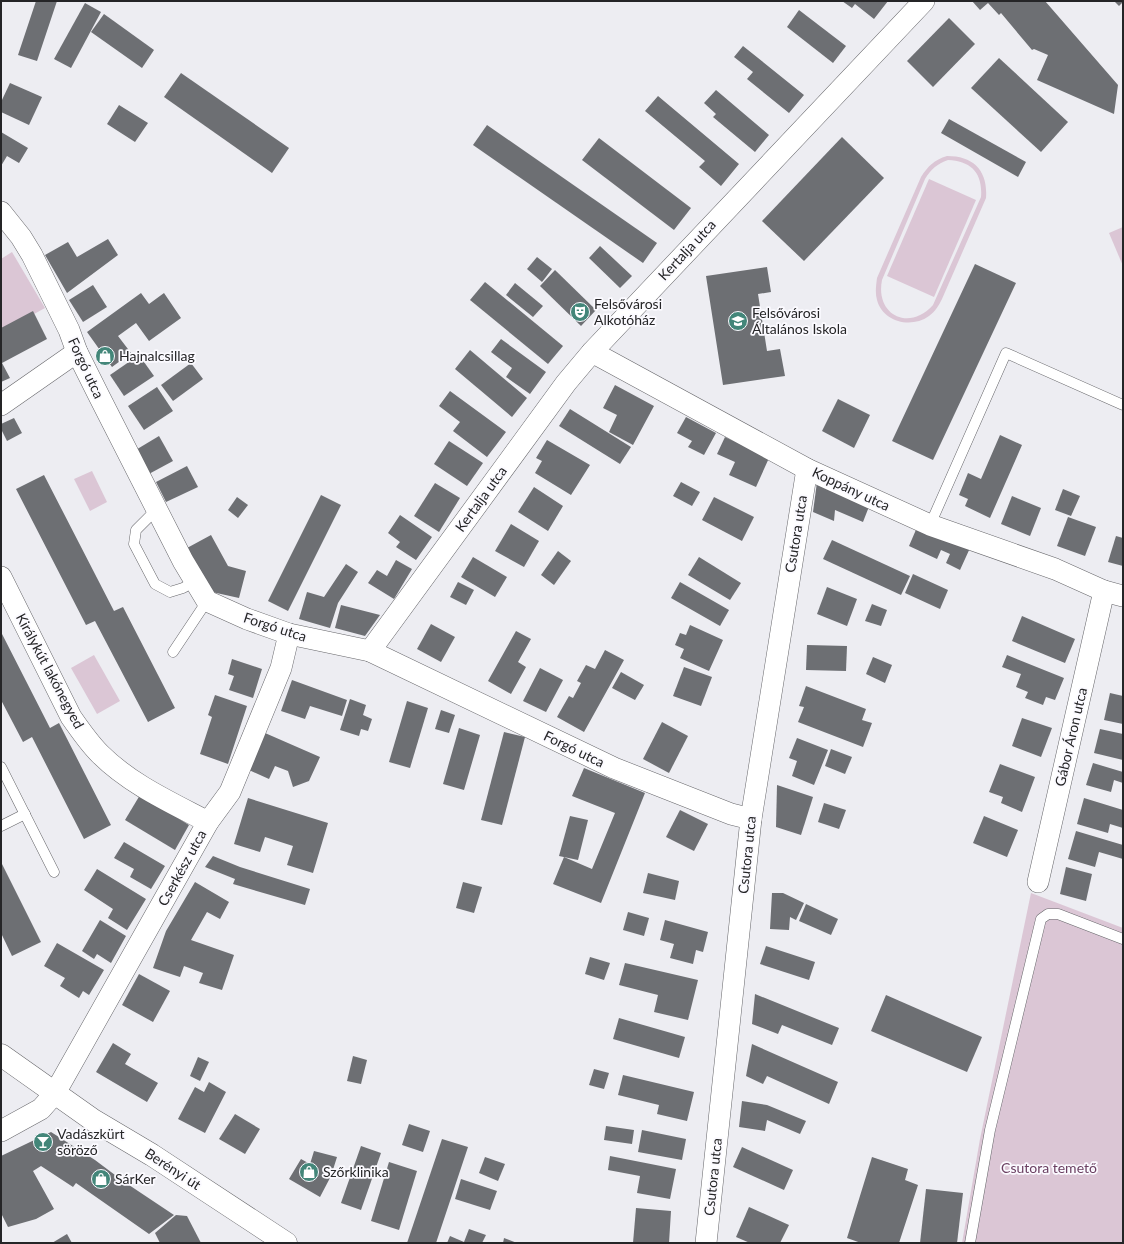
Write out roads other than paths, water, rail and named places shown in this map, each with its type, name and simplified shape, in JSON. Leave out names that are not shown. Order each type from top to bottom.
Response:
[{"type":"main road","name":"Berényi út","points":[[1,1055],[93,1120],[152,1155],[286,1243]]},
{"type":"street","name":"Kertalja utca","points":[[370,651],[566,383],[592,352],[924,1]]},
{"type":"street","name":"Forgó utca","points":[[1,212],[21,237],[32,255],[69,330],[77,352],[157,510],[207,602],[247,619],[289,634],[370,651],[614,768],[731,814],[751,819]]},
{"type":"street","points":[[1,404],[77,352]]},
{"type":"street","name":"Koppány utca","points":[[592,352],[807,468],[930,526],[1055,569],[1114,593]]},
{"type":"street","name":"Csutora utca","points":[[706,1243],[751,819],[807,468]]},
{"type":"street","name":"Királykút lakónegyed","points":[[1,577],[72,718],[84,737],[100,754],[142,787],[208,822]]},
{"type":"street","name":"Gábor Áron utca","points":[[1038,882],[1114,593]]},
{"type":"street","name":"Cserkész utca","points":[[4,1126],[41,1109],[55,1093],[208,822],[230,792],[281,668],[289,634]]},
{"type":"lane","points":[[930,526],[1006,354],[1123,405]]},
{"type":"lane","points":[[157,510],[136,530],[134,544],[155,584],[170,592],[183,588],[195,581]]},
{"type":"lane","points":[[173,652],[207,602]]},
{"type":"lane","points":[[1,767],[54,872]]},
{"type":"lane","points":[[1,826],[25,814]]},
{"type":"lane","points":[[970,1243],[990,1130],[1041,919],[1048,914],[1058,914],[1123,938]]},
{"type":"place","name":"Felsővárosi Alkotóház","points":[[580,312]]},
{"type":"place","name":"Felsővárosi Általános Iskola","points":[[738,321]]},
{"type":"place","name":"Hajnalcsillag","points":[[105,356]]},
{"type":"place","name":"Vadászkürt söröző","points":[[43,1142]]},
{"type":"place","name":"Szőrklinika","points":[[309,1172]]},
{"type":"place","name":"SárKer","points":[[101,1179]]},
{"type":"park label","name":"Csutora temető","points":[[1049,1168]]}]
